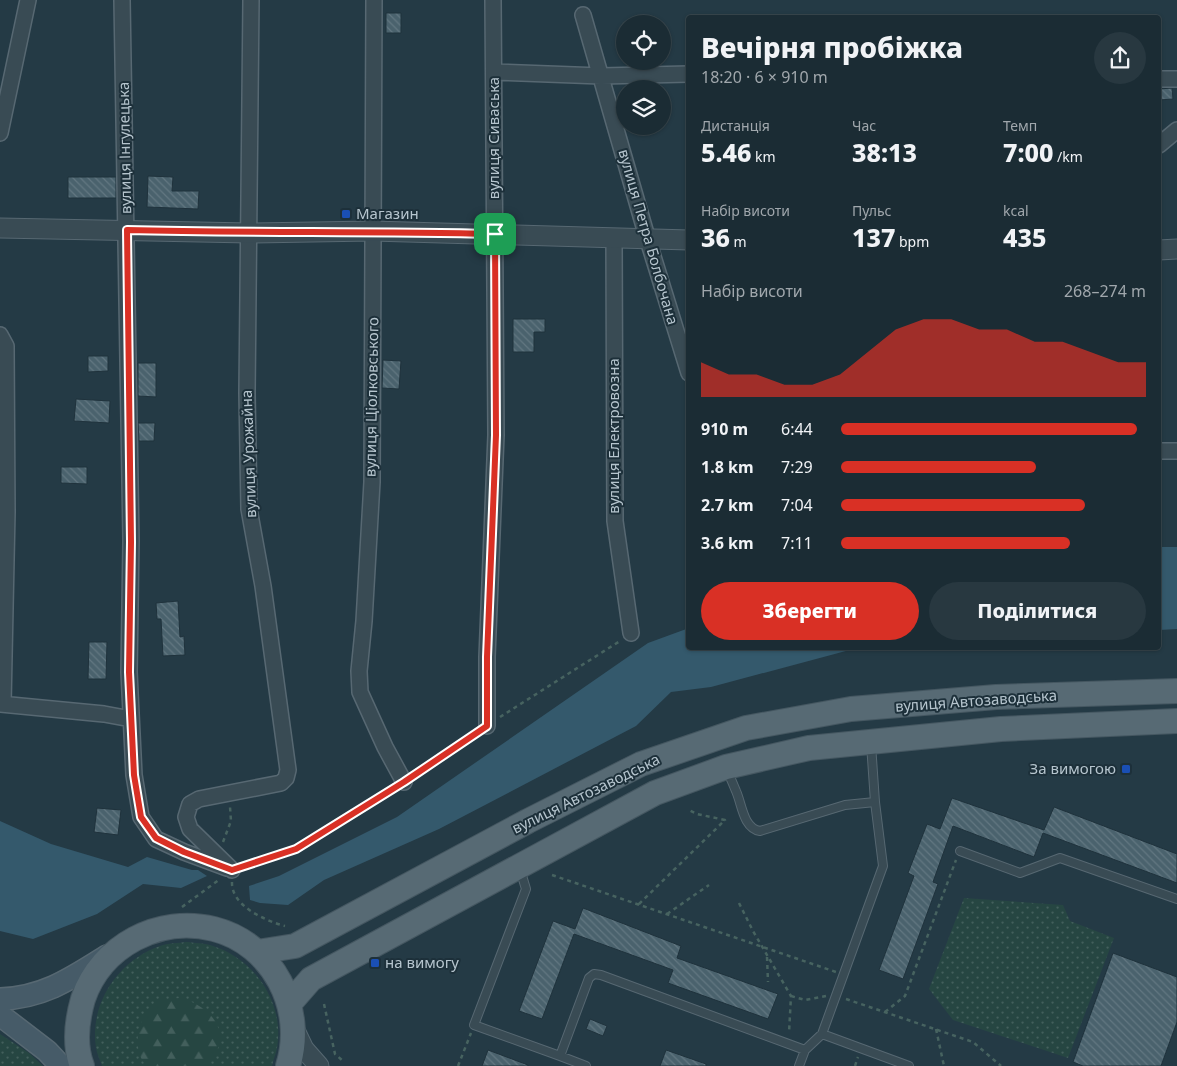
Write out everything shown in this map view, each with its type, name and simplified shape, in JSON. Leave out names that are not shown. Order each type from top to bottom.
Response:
[{"type":"main road","name":"вулиця Автозаводська","points":[[257,952],[295,946],[528,821],[641,764],[746,728],[851,709],[996,698],[1177,691]]},
{"type":"main road","points":[[996,698],[1001,729]]},
{"type":"main road","name":"вулиця Автозаводська","points":[[292,1014],[311,979],[655,793],[726,767],[808,748],[1001,729],[1177,721]]},
{"type":"main road","points":[[0,999],[27,997],[45,992],[86,970],[132,939],[148,932],[165,927],[190,925],[214,929],[237,938],[257,952],[271,967],[282,984],[292,1014],[292,1053],[288,1066]]},
{"type":"main road","points":[[82,1066],[77,1037],[79,1012],[87,988],[100,967],[118,949]]},
{"type":"main road","points":[[0,1015],[47,1051],[61,1066]]},
{"type":"street","points":[[0,132],[28,0]]},
{"type":"street","name":"вулиця Інгулецька","points":[[122,0],[131,542],[129,672],[134,775],[141,817],[156,838],[184,852],[232,870]]},
{"type":"street","name":"вулиця Урожайна","points":[[232,870],[190,829],[186,816],[190,804],[199,799],[281,783],[286,778],[288,770],[264,586],[249,509],[247,393],[251,0]]},
{"type":"street","name":"вулиця Ціолковського","points":[[374,0],[372,482],[364,621],[359,671],[360,692],[385,747],[404,782]]},
{"type":"street","name":"вулиця Сиваська","points":[[487,726],[487,657],[496,435],[493,0]]},
{"type":"street","name":"вулиця Петра Болбочана","points":[[583,14],[647,237],[686,363]]},
{"type":"street","points":[[494,72],[601,76],[686,74]]},
{"type":"street","points":[[1161,79],[1177,80]]},
{"type":"street","points":[[1161,144],[1177,130]]},
{"type":"street","points":[[0,228],[248,232],[372,231],[647,237],[686,240]]},
{"type":"street","name":"вулиця Електровозна","points":[[614,237],[614,521],[631,633]]},
{"type":"street","points":[[1161,250],[1177,249]]},
{"type":"street","points":[[0,335],[6,346],[7,512],[1,704],[104,714],[132,719]]},
{"type":"street","points":[[1161,452],[1177,451]]},
{"type":"street","points":[[292,1014],[304,1049],[319,1066]]},
{"type":"lane","points":[[799,1066],[805,1050],[822,1034],[883,866],[875,802],[871,742]]},
{"type":"lane","points":[[726,767],[745,818],[755,830],[760,831],[845,805],[875,802]]},
{"type":"lane","points":[[960,851],[1020,873],[1060,858],[1177,899]]},
{"type":"lane","points":[[519,865],[526,889],[474,1024],[586,1066]]},
{"type":"lane","points":[[560,1056],[589,978],[594,974],[601,974],[805,1050]]},
{"type":"lane","points":[[822,1034],[909,1066]]},
{"type":"path","points":[[165,927],[185,903],[232,870],[296,849],[404,782],[631,633]]},
{"type":"path","points":[[222,844],[231,821],[230,806],[232,798],[242,790]]},
{"type":"path","points":[[639,904],[725,820],[697,814],[689,810]]},
{"type":"path","points":[[885,1012],[905,996],[960,851]]},
{"type":"path","points":[[232,870],[232,887],[240,902],[271,922],[285,926]]},
{"type":"path","points":[[552,875],[844,974]]},
{"type":"path","points":[[667,914],[709,886]]},
{"type":"path","points":[[739,903],[791,996],[788,1044]]},
{"type":"path","points":[[767,955],[768,982]]},
{"type":"path","points":[[791,996],[805,1000],[836,996],[885,1012],[973,1042],[1001,1066]]},
{"type":"path","points":[[324,1004],[335,1054],[343,1061]]},
{"type":"path","points":[[458,1066],[474,1024]]},
{"type":"path","points":[[936,1029],[944,1066]]},
{"type":"green space","points":[[964,898],[1063,905],[1070,921],[1114,938],[1068,1058],[953,1020],[929,989]]},
{"type":"green space","points":[[187,942],[210,945],[228,952],[254,972],[264,985],[276,1015],[278,1032],[277,1048],[272,1066],[102,1066],[96,1048],[95,1031],[97,1015],[110,985],[132,962],[145,953],[163,945]]},
{"type":"green space","points":[[181,998],[203,1009],[217,1025],[220,1034],[219,1045],[215,1055],[206,1066],[147,1066],[142,1060],[138,1043],[140,1025],[144,1017],[149,1009],[158,1002]]},
{"type":"green space","points":[[0,1034],[29,1053],[43,1066],[0,1066]]},
{"type":"water","points":[[1161,547],[1177,547],[1177,629],[1161,630]]},
{"type":"water","points":[[686,629],[686,650],[850,650],[711,687],[671,692],[636,726],[439,829],[324,880],[288,905],[260,903],[250,900],[249,886],[279,876],[397,817],[648,643]]},
{"type":"water","points":[[0,821],[51,844],[128,867],[147,857],[198,870],[207,876],[181,888],[143,884],[97,914],[33,939],[0,931]]},
{"type":"building","points":[[386,13],[401,13],[401,33],[386,33]]},
{"type":"building","points":[[1172,88],[1173,99],[1161,100],[1161,89]]},
{"type":"building","points":[[148,176],[173,177],[172,191],[199,191],[198,209],[147,207]]},
{"type":"building","points":[[68,177],[116,177],[116,198],[68,198]]},
{"type":"building","points":[[513,319],[545,319],[545,332],[534,332],[534,352],[513,352]]},
{"type":"building","points":[[88,356],[108,356],[108,371],[88,372]]},
{"type":"building","points":[[383,360],[401,361],[399,389],[382,388]]},
{"type":"building","points":[[138,363],[156,363],[156,397],[138,396]]},
{"type":"building","points":[[76,399],[110,401],[109,423],[74,421]]},
{"type":"building","points":[[138,423],[155,423],[154,441],[139,441]]},
{"type":"building","points":[[61,467],[87,467],[87,484],[61,483]]},
{"type":"building","points":[[178,601],[180,637],[184,636],[185,655],[163,656],[161,619],[157,619],[156,603]]},
{"type":"building","points":[[89,642],[107,642],[106,679],[88,679]]},
{"type":"building","points":[[952,798],[1044,830],[1054,807],[1177,854],[1177,883],[1043,833],[1034,857],[953,826],[933,882],[938,884],[903,979],[879,970],[914,876],[908,873],[927,824],[940,829]]},
{"type":"building","points":[[97,808],[121,810],[118,835],[94,832]]},
{"type":"building","points":[[583,908],[681,946],[677,958],[778,994],[768,1019],[668,983],[673,970],[574,934],[542,1019],[519,1011],[553,921],[575,929]]},
{"type":"building","points":[[1113,953],[1177,977],[1177,1022],[1161,1066],[1083,1066],[1073,1062]]},
{"type":"building","points":[[590,1019],[607,1026],[603,1036],[586,1029]]},
{"type":"building","points":[[488,1050],[528,1065],[528,1066],[482,1066]]},
{"type":"building","points":[[666,1050],[706,1064],[706,1066],[660,1066]]},
{"type":"place","name":"Магазин","points":[[346,214]]},
{"type":"place","name":"За вимогою","points":[[1126,769]]},
{"type":"place","name":"на вимогу","points":[[375,963]]},
{"type":"route","points":[[127,230],[248,232],[372,231],[495,234],[496,435],[487,657],[487,726],[404,782],[296,849],[232,870],[184,852],[156,838],[141,817],[134,775],[129,672],[131,542],[127,230]]}]
